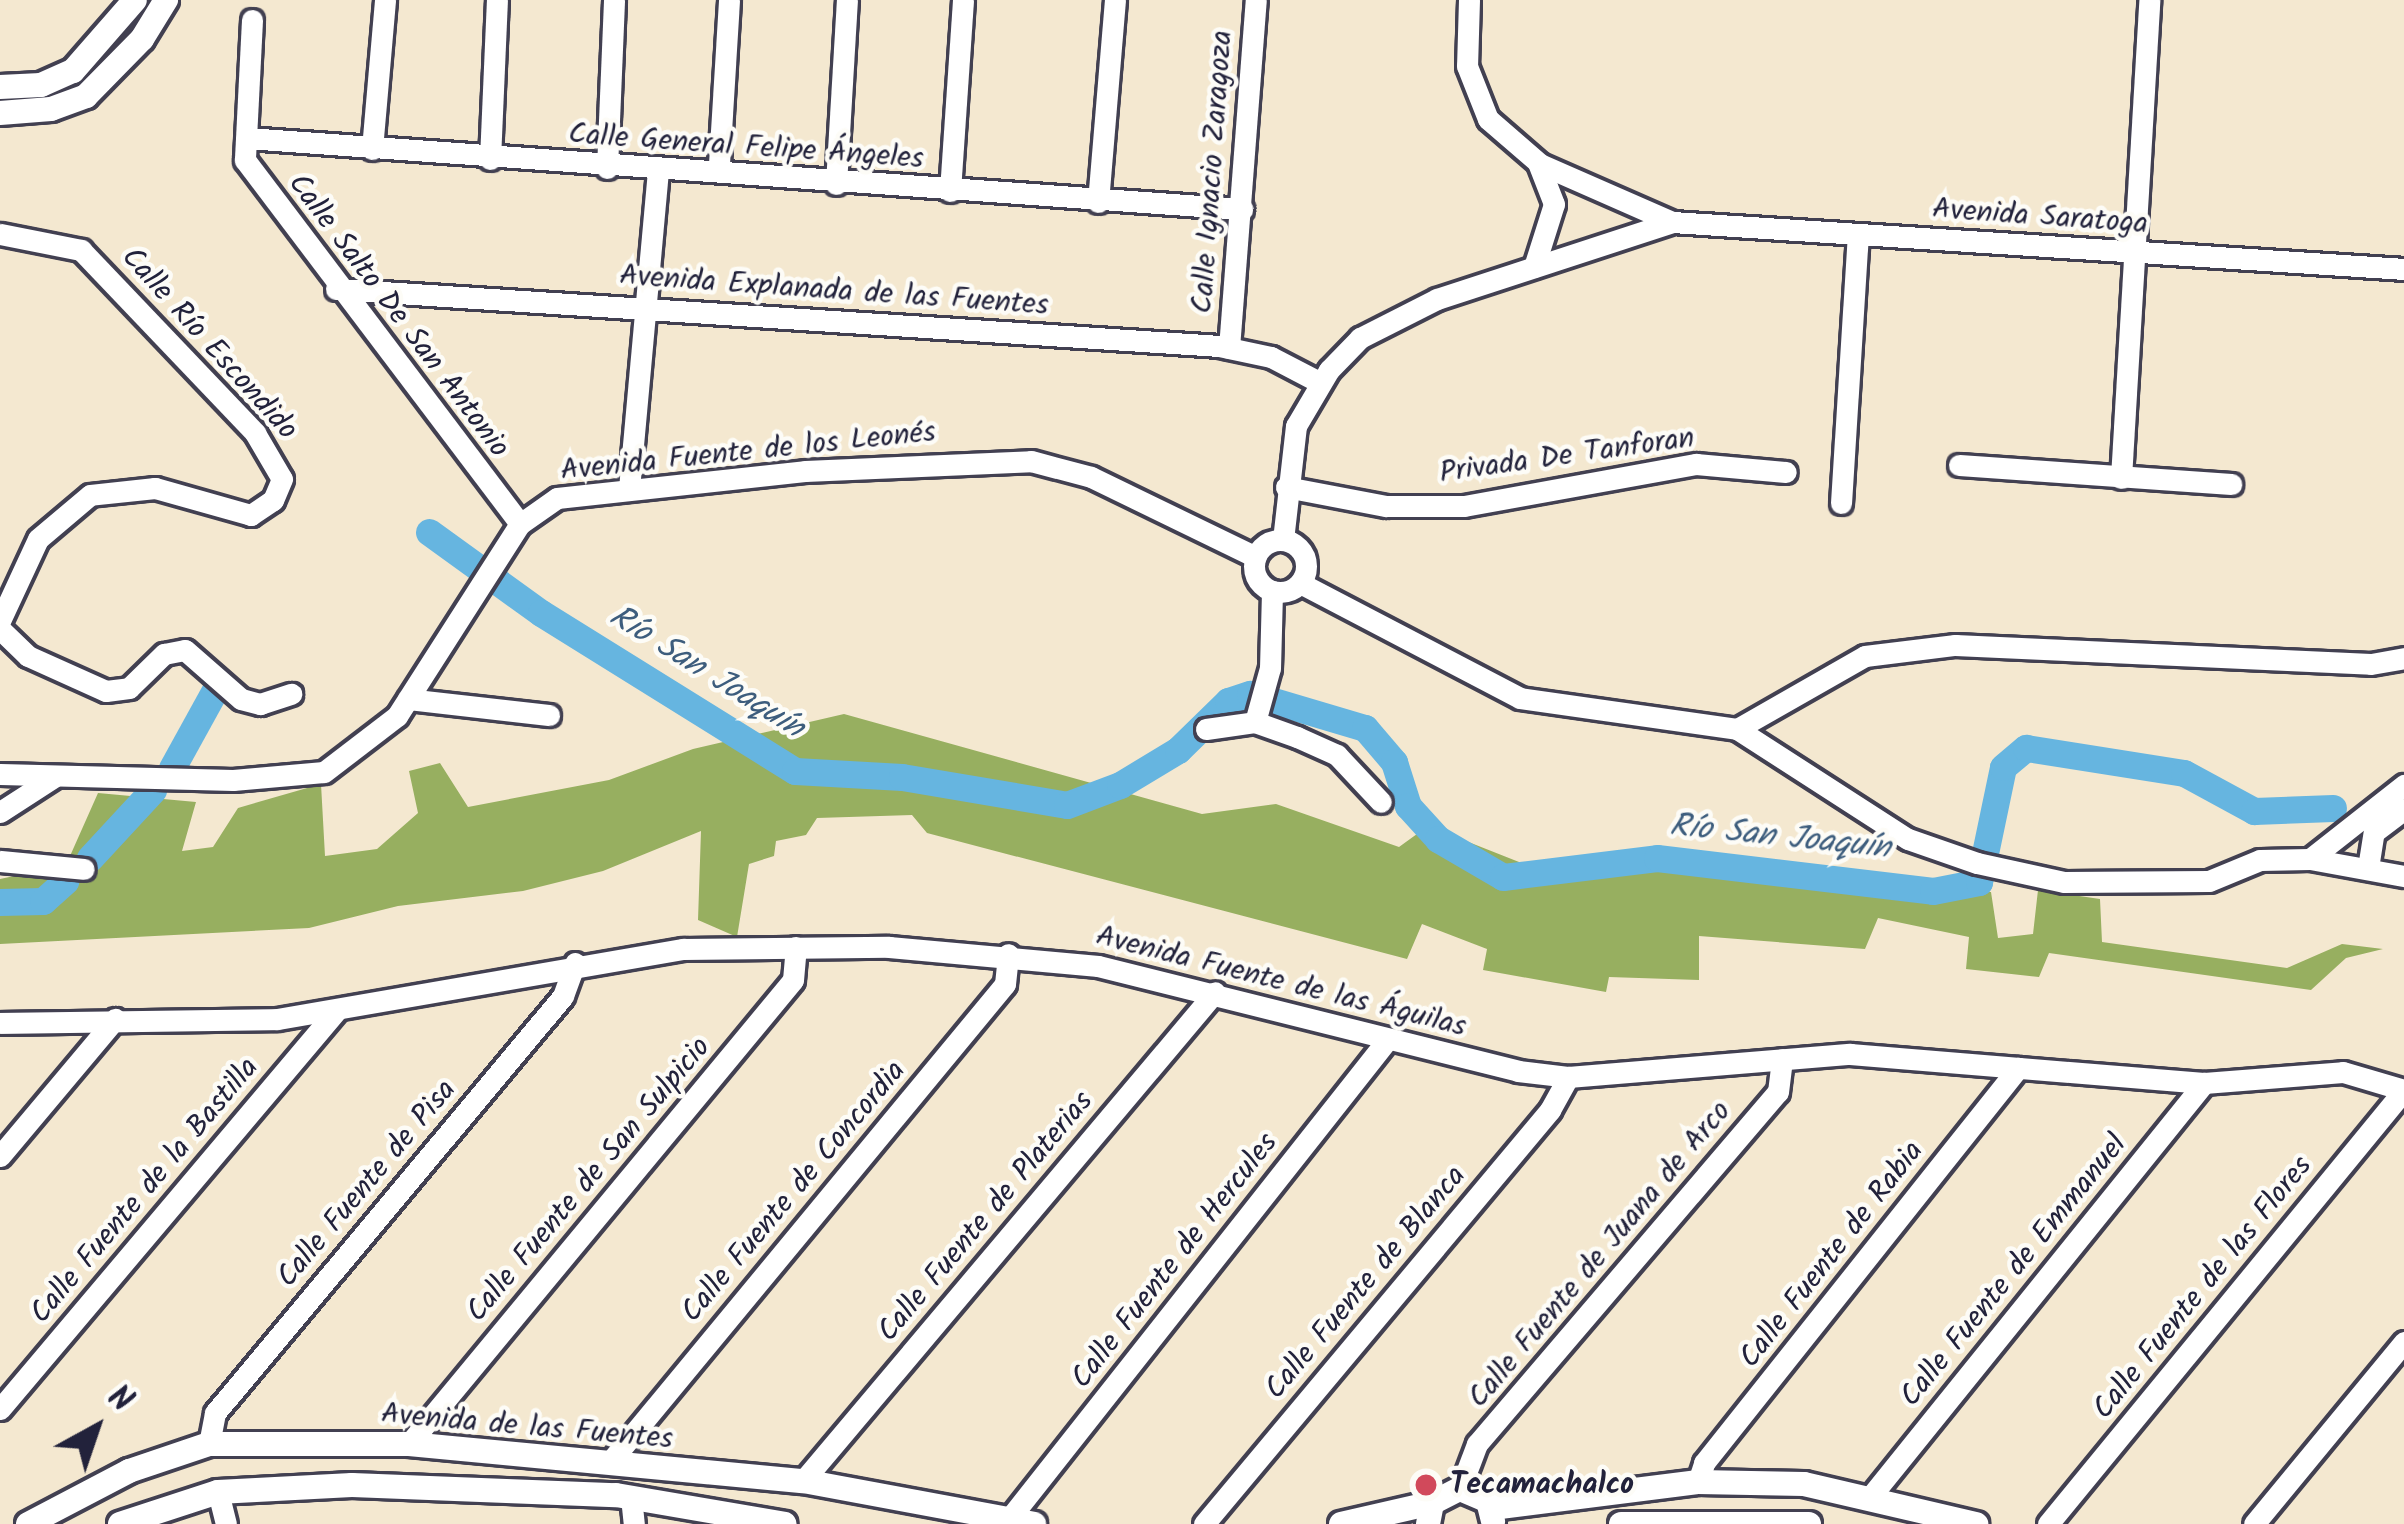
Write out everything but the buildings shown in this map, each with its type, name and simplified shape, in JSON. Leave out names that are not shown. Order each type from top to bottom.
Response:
[{"type":"main road","points":[[0,87],[41,85],[73,71],[135,0]]},
{"type":"main road","points":[[0,113],[51,109],[86,96],[142,39],[166,0]]},
{"type":"main road","name":"Avenida de las Fuentes","points":[[28,1524],[129,1471],[209,1444],[409,1444],[610,1462],[803,1481],[1021,1522]]},
{"type":"main road","points":[[610,1462],[614,1495]]},
{"type":"main road","points":[[1341,1524],[1430,1513],[1460,1490],[1481,1493],[1492,1516],[1698,1482],[1804,1484],[1871,1496],[1942,1519]]},
{"type":"main road","name":"Avenida de las Fuentes","points":[[120,1524],[218,1492],[372,1485],[614,1495],[785,1524]]},
{"type":"main road","points":[[1622,1524],[1809,1524]]},
{"type":"street","points":[[372,149],[385,0]]},
{"type":"street","points":[[490,159],[497,0]]},
{"type":"street","points":[[607,168],[614,0]]},
{"type":"street","points":[[719,164],[729,0]]},
{"type":"street","points":[[836,184],[847,0]]},
{"type":"street","points":[[950,191],[963,0]]},
{"type":"street","points":[[1098,202],[1115,0]]},
{"type":"street","name":"Calle Ignacio Zaragoza","points":[[1229,348],[1256,0]]},
{"type":"street","points":[[1469,0],[1466,66],[1488,119],[1538,163],[1672,222]]},
{"type":"street","points":[[2121,478],[2149,0]]},
{"type":"street","points":[[247,138],[252,20]]},
{"type":"street","name":"Calle General Felipe Ángeles","points":[[247,138],[658,172],[1242,209]]},
{"type":"street","name":"Calle Salto De San Antonio","points":[[247,138],[245,160],[255,178],[520,524]]},
{"type":"street","points":[[1534,268],[1554,204],[1538,163]]},
{"type":"street","points":[[629,489],[658,172]]},
{"type":"street","points":[[1283,540],[1296,426],[1322,383],[1360,338],[1399,316],[1672,222]]},
{"type":"street","name":"Avenida Saratoga","points":[[1672,222],[2404,269]]},
{"type":"street","name":"Calle Río Escondido","points":[[0,235],[81,250],[255,434],[282,479],[273,500],[251,515],[155,488],[90,495],[38,539],[0,625]]},
{"type":"street","points":[[1841,502],[1858,235]]},
{"type":"street","name":"Avenida Explanada de las Fuentes","points":[[336,289],[1229,348],[1270,357],[1322,383]]},
{"type":"street","name":"Avenida Fuente de los Leonés","points":[[0,774],[233,780],[324,772],[376,739],[408,699],[520,524],[557,498],[805,471],[1030,461],[1091,477],[1256,557]]},
{"type":"street","name":"Privada De Tanforan","points":[[1286,487],[1387,506],[1464,506],[1696,464],[1786,472]]},
{"type":"street","points":[[1959,466],[2231,484]]},
{"type":"street","points":[[1272,591],[1258,581],[1256,557],[1283,540]]},
{"type":"street","points":[[1283,540],[1301,551],[1300,583]]},
{"type":"street","points":[[1272,591],[1300,583],[1520,698],[1737,729],[1908,839],[1983,865],[2064,882],[2209,881],[2260,860],[2310,859],[2404,876]]},
{"type":"street","points":[[1260,706],[1272,591]]},
{"type":"street","points":[[0,625],[28,656],[106,691],[129,688],[164,654],[185,650],[241,698],[260,704],[291,694]]},
{"type":"street","points":[[1737,729],[1865,656],[1955,645],[2330,662],[2404,658]]},
{"type":"street","points":[[408,699],[549,715]]},
{"type":"street","points":[[1206,729],[1260,706]]},
{"type":"street","points":[[1260,706],[1337,754],[1382,802]]},
{"type":"street","points":[[0,812],[54,777]]},
{"type":"street","points":[[2310,859],[2404,785]]},
{"type":"street","points":[[2368,868],[2374,832],[2404,809]]},
{"type":"street","points":[[0,861],[84,869]]},
{"type":"street","name":"Avenida Fuente de las Águilas","points":[[0,1023],[336,1011],[575,962],[796,946],[1008,954],[1215,992],[1387,1040],[1568,1077],[1782,1059],[1917,1056],[2204,1083],[2295,1070],[2343,1072],[2404,1090]]},
{"type":"street","name":"Calle Fuente de San Sulpicio","points":[[409,1444],[794,980],[796,946]]},
{"type":"street","name":"Calle Fuente de Concordia","points":[[610,1462],[1005,984],[1008,954]]},
{"type":"street","name":"Calle Fuente de Pisa","points":[[209,1444],[215,1413],[563,996],[575,962]]},
{"type":"street","name":"Calle Fuente de Platerias","points":[[803,1481],[1215,992]]},
{"type":"street","name":"Calle Fuente de la Bastilla","points":[[0,1408],[336,1011]]},
{"type":"street","points":[[0,1156],[116,1019]]},
{"type":"street","name":"Calle Fuente de Hercules","points":[[1021,1522],[1387,1040]]},
{"type":"street","name":"Calle Fuente de Juana de Arco","points":[[1460,1490],[1477,1444],[1778,1092],[1782,1059]]},
{"type":"street","name":"Calle Fuente de Rabia","points":[[1698,1482],[1704,1463],[2018,1068]]},
{"type":"street","name":"Calle Fuente de Blanca","points":[[1204,1524],[1550,1110],[1568,1077]]},
{"type":"street","name":"Calle Fuente de Emmanuel","points":[[1871,1496],[2204,1083]]},
{"type":"street","name":"Calle Fuente de las Flores","points":[[2048,1524],[2404,1090]]},
{"type":"street","points":[[2254,1524],[2404,1342]]},
{"type":"street","points":[[218,1492],[226,1524]]},
{"type":"street","points":[[614,1495],[634,1524]]},
{"type":"green space","points":[[844,714],[1202,814],[1276,804],[1399,847],[1428,826],[1539,870],[1659,854],[1884,889],[1991,892],[1998,938],[2033,934],[2038,890],[2100,899],[2102,942],[2287,968],[2342,944],[2383,949],[2346,958],[2311,990],[2049,953],[2039,977],[1966,969],[1969,937],[1878,918],[1865,949],[1699,936],[1699,980],[1609,977],[1606,992],[1483,970],[1487,949],[1422,924],[1407,959],[927,833],[912,815],[817,818],[806,835],[776,841],[774,856],[749,864],[737,937],[698,920],[701,831],[603,871],[523,891],[398,906],[309,928],[0,944],[0,879],[66,865],[98,793],[196,802],[182,851],[213,847],[238,808],[321,784],[325,856],[377,849],[418,813],[409,771],[440,763],[468,807],[609,780],[693,749]]},
{"type":"waterway","name":"Río San Joaquín","points":[[429,532],[541,613],[795,771],[902,777],[1067,805],[1120,785],[1178,750],[1228,701],[1250,694],[1365,728],[1394,762],[1408,806],[1438,839],[1503,877],[1657,858],[1933,891],[1979,882],[2003,767],[2026,748],[2184,773],[2254,811],[2333,808]]},
{"type":"waterway","name":"Río San Joaquín","points":[[172,768],[214,692]]},
{"type":"waterway","name":"Río San Joaquín","points":[[90,858],[153,790]]},
{"type":"waterway","name":"Río San Joaquín","points":[[0,902],[43,901],[65,881]]},
{"type":"place","name":"Tecamachalco","points":[[1426,1485]]}]
